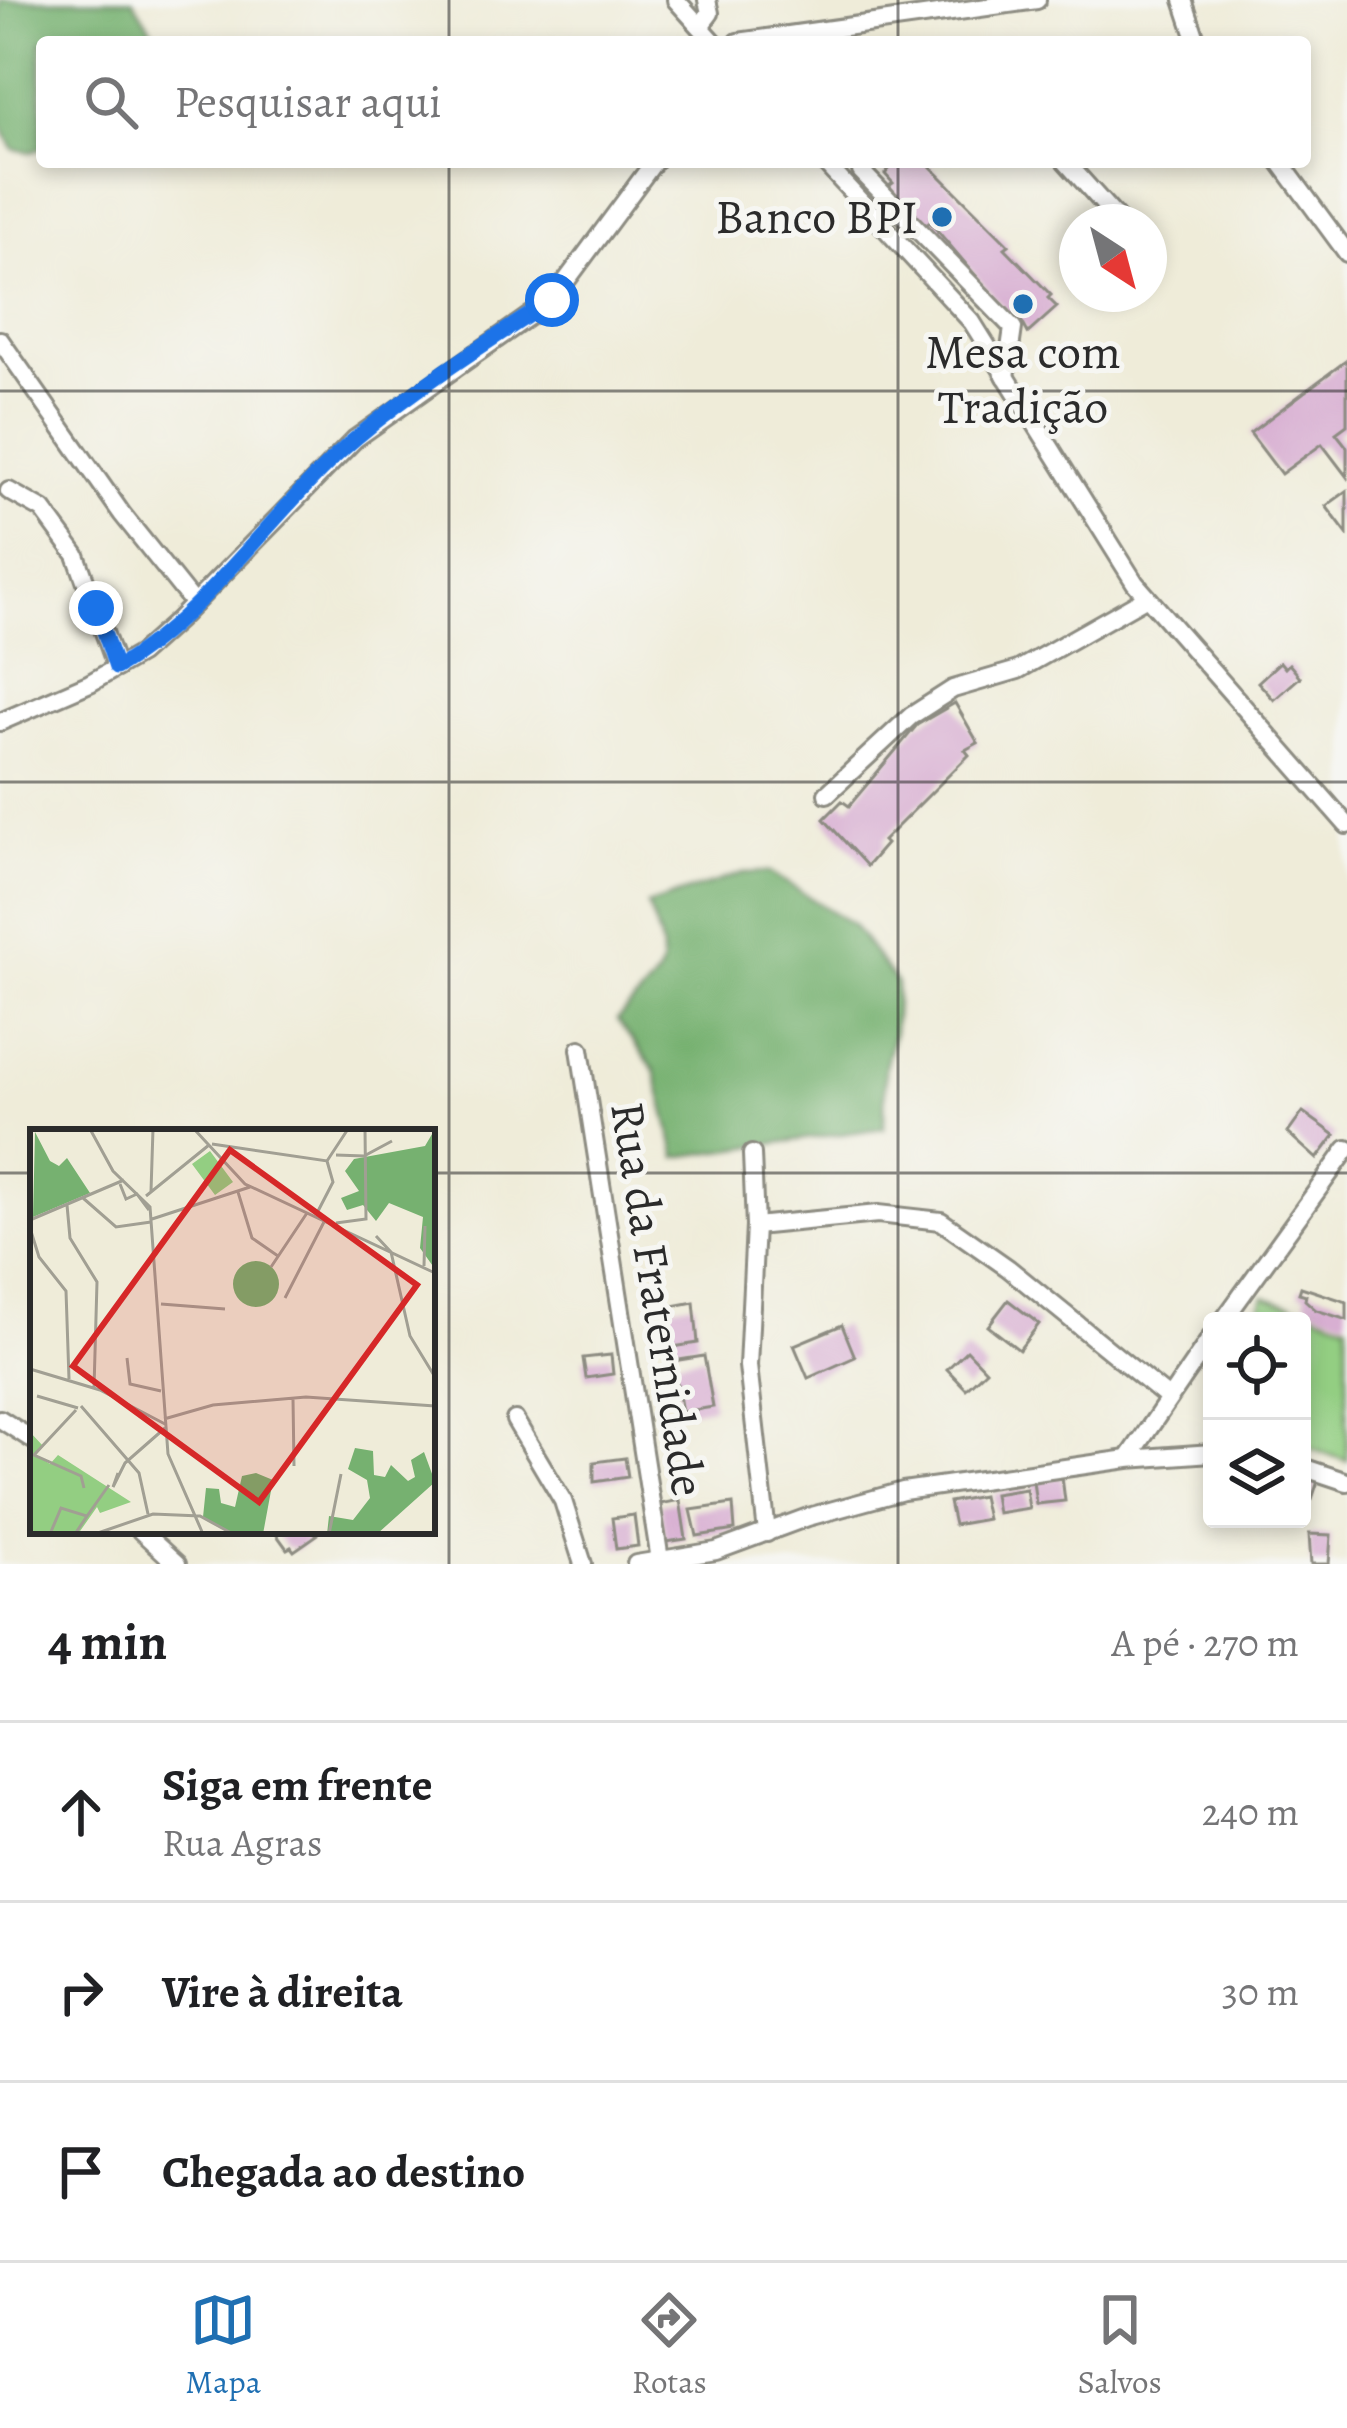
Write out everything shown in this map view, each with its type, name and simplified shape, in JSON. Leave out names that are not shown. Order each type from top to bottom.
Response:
[{"type":"street","points":[[676,0],[709,36]]},
{"type":"street","points":[[700,26],[710,13],[707,0]]},
{"type":"street","points":[[781,36],[1037,0]]},
{"type":"street","points":[[1183,0],[1195,36]]},
{"type":"street","points":[[0,722],[140,654],[355,439],[552,300],[651,168]]},
{"type":"street","points":[[830,168],[972,322],[1135,584],[1347,825]]},
{"type":"street","points":[[846,185],[864,168]]},
{"type":"street","points":[[868,168],[1012,328],[1006,376]]},
{"type":"street","points":[[1071,168],[1104,204]]},
{"type":"street","points":[[1284,168],[1347,253]]},
{"type":"street","points":[[0,340],[122,514],[194,604]]},
{"type":"street","points":[[9,491],[43,510],[76,555],[116,668]]},
{"type":"street","points":[[827,794],[911,716],[953,689],[1018,670],[1147,597]]},
{"type":"street","name":"Rua da Fraternidade","points":[[580,1049],[660,1560]]},
{"type":"street","points":[[1229,1312],[1347,1149]]},
{"type":"street","points":[[752,1154],[748,1366],[766,1533]]},
{"type":"street","points":[[754,1226],[878,1214],[941,1222],[1008,1268],[1168,1397]]},
{"type":"street","points":[[1128,1459],[1203,1348]]},
{"type":"street","points":[[0,1419],[30,1438]]},
{"type":"street","points":[[515,1420],[562,1501],[584,1564]]},
{"type":"street","points":[[636,1564],[716,1557],[808,1517],[903,1491],[1128,1459],[1203,1454]]},
{"type":"street","points":[[1311,1470],[1347,1482]]},
{"type":"street","points":[[144,1534],[177,1564]]},
{"type":"green space","points":[[0,0],[133,0],[155,36],[36,36],[36,150],[13,149],[0,124]]},
{"type":"green space","points":[[770,872],[853,925],[897,984],[894,1031],[885,1068],[884,1128],[677,1157],[655,1070],[617,1020],[660,969],[661,944],[647,905],[743,873]]},
{"type":"green space","points":[[1264,1296],[1347,1323],[1347,1461],[1311,1449],[1311,1312],[1259,1312]]},
{"type":"building","points":[[890,168],[932,168],[1009,245],[1005,248],[1057,307],[1028,333],[930,222],[925,226],[889,186],[893,183],[885,174]]},
{"type":"building","points":[[1347,360],[1347,425],[1336,433],[1347,447],[1347,477],[1322,444],[1281,474],[1250,433]]},
{"type":"building","points":[[1347,491],[1347,534],[1326,506]]},
{"type":"building","points":[[1280,662],[1285,668],[1289,664],[1300,677],[1274,700],[1258,682]]},
{"type":"building","points":[[955,703],[978,743],[965,750],[969,755],[883,841],[886,844],[867,866],[824,819],[842,801],[849,806],[917,725]]},
{"type":"building","points":[[1303,1112],[1335,1135],[1317,1159],[1288,1133]]},
{"type":"building","points":[[1301,1287],[1347,1302],[1347,1320],[1316,1310],[1299,1293]]},
{"type":"building","points":[[1008,1300],[1039,1324],[1019,1350],[988,1326]]},
{"type":"building","points":[[694,1302],[698,1343],[673,1347],[668,1307]]},
{"type":"building","points":[[842,1325],[855,1357],[808,1378],[794,1345]]},
{"type":"building","points":[[967,1350],[986,1370],[966,1389],[947,1369]]},
{"type":"building","points":[[611,1355],[613,1374],[586,1378],[583,1358]]},
{"type":"building","points":[[704,1356],[713,1407],[682,1412],[673,1361]]},
{"type":"building","points":[[625,1458],[628,1477],[594,1482],[594,1462]]},
{"type":"building","points":[[1062,1477],[1065,1501],[1036,1504],[1033,1481]]},
{"type":"building","points":[[1026,1489],[1029,1508],[997,1513],[994,1494]]},
{"type":"building","points":[[982,1496],[987,1519],[954,1525],[949,1502]]},
{"type":"building","points":[[680,1500],[686,1539],[666,1542],[660,1504]]},
{"type":"building","points":[[733,1504],[735,1530],[697,1536],[691,1510]]},
{"type":"building","points":[[634,1515],[638,1546],[616,1549],[612,1518]]},
{"type":"building","points":[[276,1534],[317,1535],[294,1551]]},
{"type":"building","points":[[1309,1534],[1331,1535],[1329,1564],[1311,1564]]},
{"type":"place","name":"Banco BPI","points":[[942,217]]},
{"type":"place","name":"Mesa com Tradição","points":[[1023,304]]},
{"type":"route","points":[[96,608],[116,668],[140,654],[178,620],[355,439],[552,300]]}]
